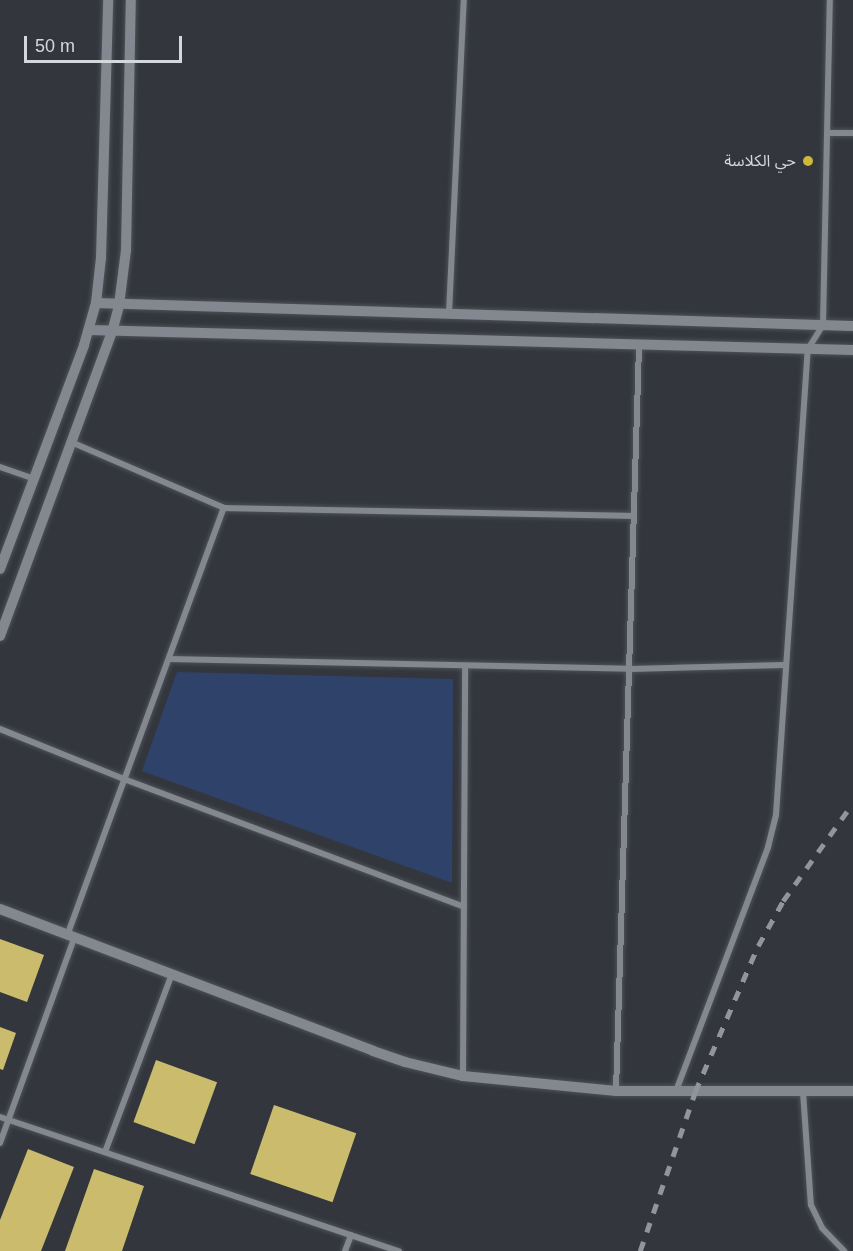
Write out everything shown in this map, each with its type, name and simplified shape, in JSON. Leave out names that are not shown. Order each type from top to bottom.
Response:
[{"type":"street","points":[[0,569],[89,330],[96,303],[101,258],[108,0]]},
{"type":"street","points":[[0,636],[112,332],[119,305],[126,250],[131,0]]},
{"type":"street","points":[[449,314],[464,0]]},
{"type":"street","points":[[676,1092],[773,831],[778,799],[784,665],[808,349],[823,326],[829,133],[830,0]]},
{"type":"street","points":[[829,133],[853,133]]},
{"type":"street","points":[[96,303],[853,326]]},
{"type":"street","points":[[89,330],[853,350]]},
{"type":"street","points":[[616,1091],[639,345]]},
{"type":"street","points":[[71,442],[224,508],[634,516]]},
{"type":"street","points":[[0,467],[34,479]]},
{"type":"street","points":[[0,1143],[124,779],[224,508]]},
{"type":"street","points":[[169,659],[630,669],[784,665]]},
{"type":"street","points":[[463,1076],[465,666]]},
{"type":"street","points":[[0,729],[124,779],[464,907]]},
{"type":"street","points":[[0,909],[70,938],[405,1062],[463,1076],[616,1091],[853,1091]]},
{"type":"street","points":[[105,1152],[171,976]]},
{"type":"street","points":[[803,1092],[811,1205],[822,1228],[844,1251]]},
{"type":"street","points":[[0,1117],[399,1251]]},
{"type":"street","points":[[345,1251],[351,1235]]},
{"type":"shaded area","points":[[177,672],[453,679],[452,883],[142,771]]},
{"type":"building","points":[[0,939],[44,955],[27,1002],[0,992]]},
{"type":"building","points":[[0,1027],[16,1033],[3,1070],[0,1069]]},
{"type":"building","points":[[156,1060],[217,1082],[195,1144],[133,1122]]},
{"type":"building","points":[[274,1105],[356,1133],[332,1202],[250,1174]]},
{"type":"building","points":[[28,1149],[74,1167],[41,1251],[0,1251],[0,1220]]},
{"type":"building","points":[[94,1169],[144,1186],[122,1251],[65,1251]]},
{"type":"railway","points":[[640,1251],[695,1092],[758,946],[783,901],[853,803]]},
{"type":"place","name":"حي الكلاسة","points":[[808,161]]}]
